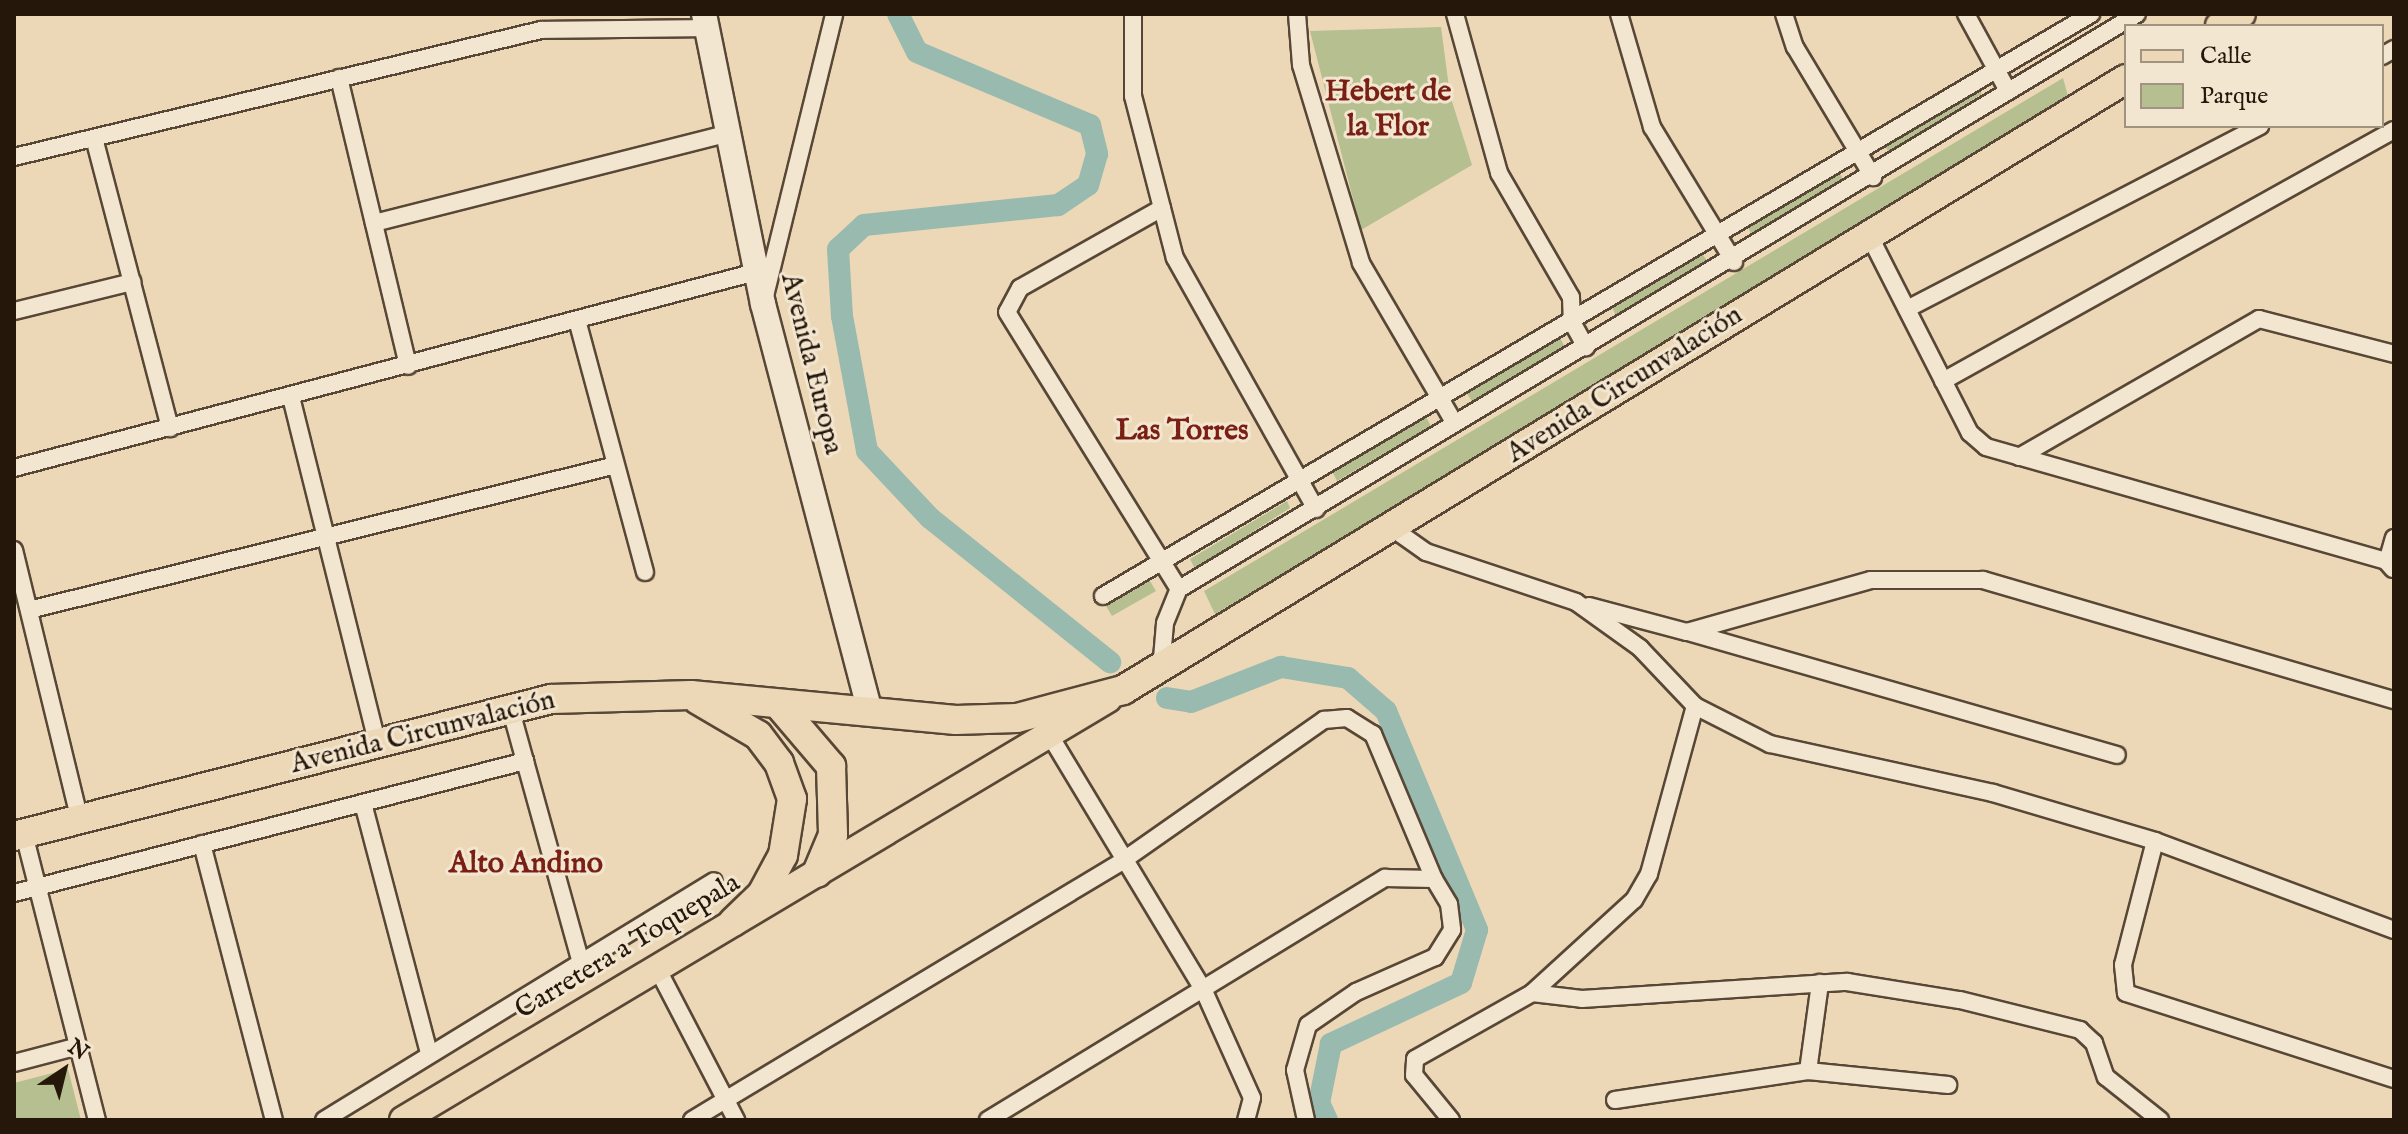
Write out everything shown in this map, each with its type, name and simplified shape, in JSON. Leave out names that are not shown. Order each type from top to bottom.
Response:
[{"type":"highway","points":[[2224,24],[2241,14]]},
{"type":"highway","name":"Avenida Circunvalación","points":[[19,835],[510,707],[616,692],[691,695],[870,712],[1017,718],[1123,690],[1161,670],[2124,80]]},
{"type":"highway","points":[[691,695],[758,735],[779,763],[792,799],[783,855],[762,894],[733,922]]},
{"type":"highway","points":[[778,704],[831,766],[833,835],[817,873]]},
{"type":"main road","points":[[684,14],[705,21]]},
{"type":"main road","name":"Avenida Europa","points":[[705,21],[725,134],[763,304],[870,712]]},
{"type":"main road","name":"Avenida Circunvalación","points":[[888,831],[1123,690]]},
{"type":"main road","name":"Carretera a Toquepala","points":[[403,1120],[656,966],[888,831]]},
{"type":"street","points":[[763,304],[834,14]]},
{"type":"street","points":[[1133,14],[1133,96],[1175,258],[1316,509]]},
{"type":"street","points":[[1297,14],[1301,65],[1352,238],[1454,422]]},
{"type":"street","points":[[1455,14],[1499,173],[1571,297],[1572,322],[1586,347]]},
{"type":"street","points":[[1619,14],[1652,127],[1734,262]]},
{"type":"street","points":[[1784,14],[1795,47],[1873,177]]},
{"type":"street","points":[[1966,14],[1991,68],[2008,91]]},
{"type":"street","points":[[1103,596],[1572,322],[1991,68],[2091,14]]},
{"type":"street","points":[[1161,670],[1165,623],[1179,589],[1316,509],[1454,422],[1734,262],[2137,14]]},
{"type":"street","points":[[14,157],[541,30],[705,21]]},
{"type":"street","points":[[339,78],[408,366]]},
{"type":"street","points":[[1907,309],[2256,128]]},
{"type":"street","points":[[1943,381],[2394,130]]},
{"type":"street","points":[[374,223],[725,134]]},
{"type":"street","points":[[94,138],[170,428]]},
{"type":"street","points":[[1162,208],[1020,288],[1007,312],[1179,589]]},
{"type":"street","points":[[1869,235],[1970,433],[2019,457],[2392,565],[2394,538]]},
{"type":"street","points":[[14,468],[756,272]]},
{"type":"street","points":[[14,311],[132,282]]},
{"type":"street","points":[[1571,297],[1595,308],[1610,334]]},
{"type":"street","points":[[2019,457],[2259,319],[2394,354]]},
{"type":"street","points":[[577,320],[612,466],[645,572]]},
{"type":"street","points":[[291,397],[377,742]]},
{"type":"street","points":[[29,610],[612,466]]},
{"type":"street","points":[[1392,528],[1426,552],[1576,602],[2117,755]]},
{"type":"street","points":[[14,550],[80,820]]},
{"type":"street","points":[[1687,632],[1871,580],[1983,580],[2394,700]]},
{"type":"street","points":[[1576,602],[1640,648],[1695,706],[1770,744],[1993,793],[2155,841],[2394,930]]},
{"type":"street","points":[[1451,1120],[1414,1075],[1415,1059],[1532,993],[1634,900],[1649,874],[1695,706]]},
{"type":"street","points":[[510,707],[580,960]]},
{"type":"street","points":[[692,1120],[1121,862],[1336,717],[1373,734],[1434,879],[1449,904],[1452,930],[1435,957],[1356,992],[1308,1025],[1295,1070],[1306,1120]]},
{"type":"street","points":[[1049,734],[1121,862],[1204,991],[1252,1098],[1246,1120]]},
{"type":"street","points":[[14,893],[202,844],[364,807],[525,761]]},
{"type":"street","points":[[364,807],[429,1053]]},
{"type":"street","points":[[19,835],[37,887],[75,1047],[97,1120]]},
{"type":"street","points":[[2155,841],[2123,965],[2126,993],[2394,1079]]},
{"type":"street","points":[[202,844],[274,1120]]},
{"type":"street","points":[[988,1120],[1385,878],[1434,879]]},
{"type":"street","points":[[324,1120],[580,960],[714,881]]},
{"type":"street","points":[[656,966],[723,1101],[736,1120]]},
{"type":"street","points":[[1532,993],[1582,999],[1820,983],[1960,1000],[2080,1030],[2094,1043],[2106,1077],[2160,1120]]},
{"type":"street","points":[[1808,1071],[1820,983]]},
{"type":"street","points":[[14,1063],[75,1047]]},
{"type":"street","points":[[1615,1100],[1808,1071],[1948,1085]]},
{"type":"green space","points":[[1441,27],[1450,95],[1472,165],[1361,230],[1310,31]]},
{"type":"green space","points":[[2063,78],[2070,103],[1215,614],[1204,591]]},
{"type":"green space","points":[[1977,87],[1982,94],[1889,152],[1883,144]]},
{"type":"green space","points":[[1838,170],[1843,179],[1751,234],[1747,225]]},
{"type":"green space","points":[[1701,252],[1707,261],[1616,315],[1611,306]]},
{"type":"green space","points":[[1560,338],[1565,347],[1473,403],[1466,392]]},
{"type":"green space","points":[[1426,417],[1431,426],[1337,481],[1332,471]]},
{"type":"green space","points":[[1287,501],[1290,508],[1195,569],[1190,559]]},
{"type":"green space","points":[[1150,581],[1156,591],[1112,616],[1106,606]]},
{"type":"green space","points":[[68,1069],[81,1120],[14,1120],[14,1083]]},
{"type":"waterway","points":[[898,14],[917,52],[1090,125],[1097,154],[1088,185],[1058,205],[864,225],[838,249],[842,316],[867,451],[930,518],[1110,662]]},
{"type":"waterway","points":[[1167,698],[1191,702],[1281,667],[1348,678],[1386,711],[1477,930],[1461,983],[1331,1044],[1319,1103],[1327,1120]]},
{"type":"district","name":"Hebert de la Flor","points":[[1388,109]]},
{"type":"district","name":"Las Torres","points":[[1182,431]]},
{"type":"district","name":"Alto Andino","points":[[526,864]]}]
